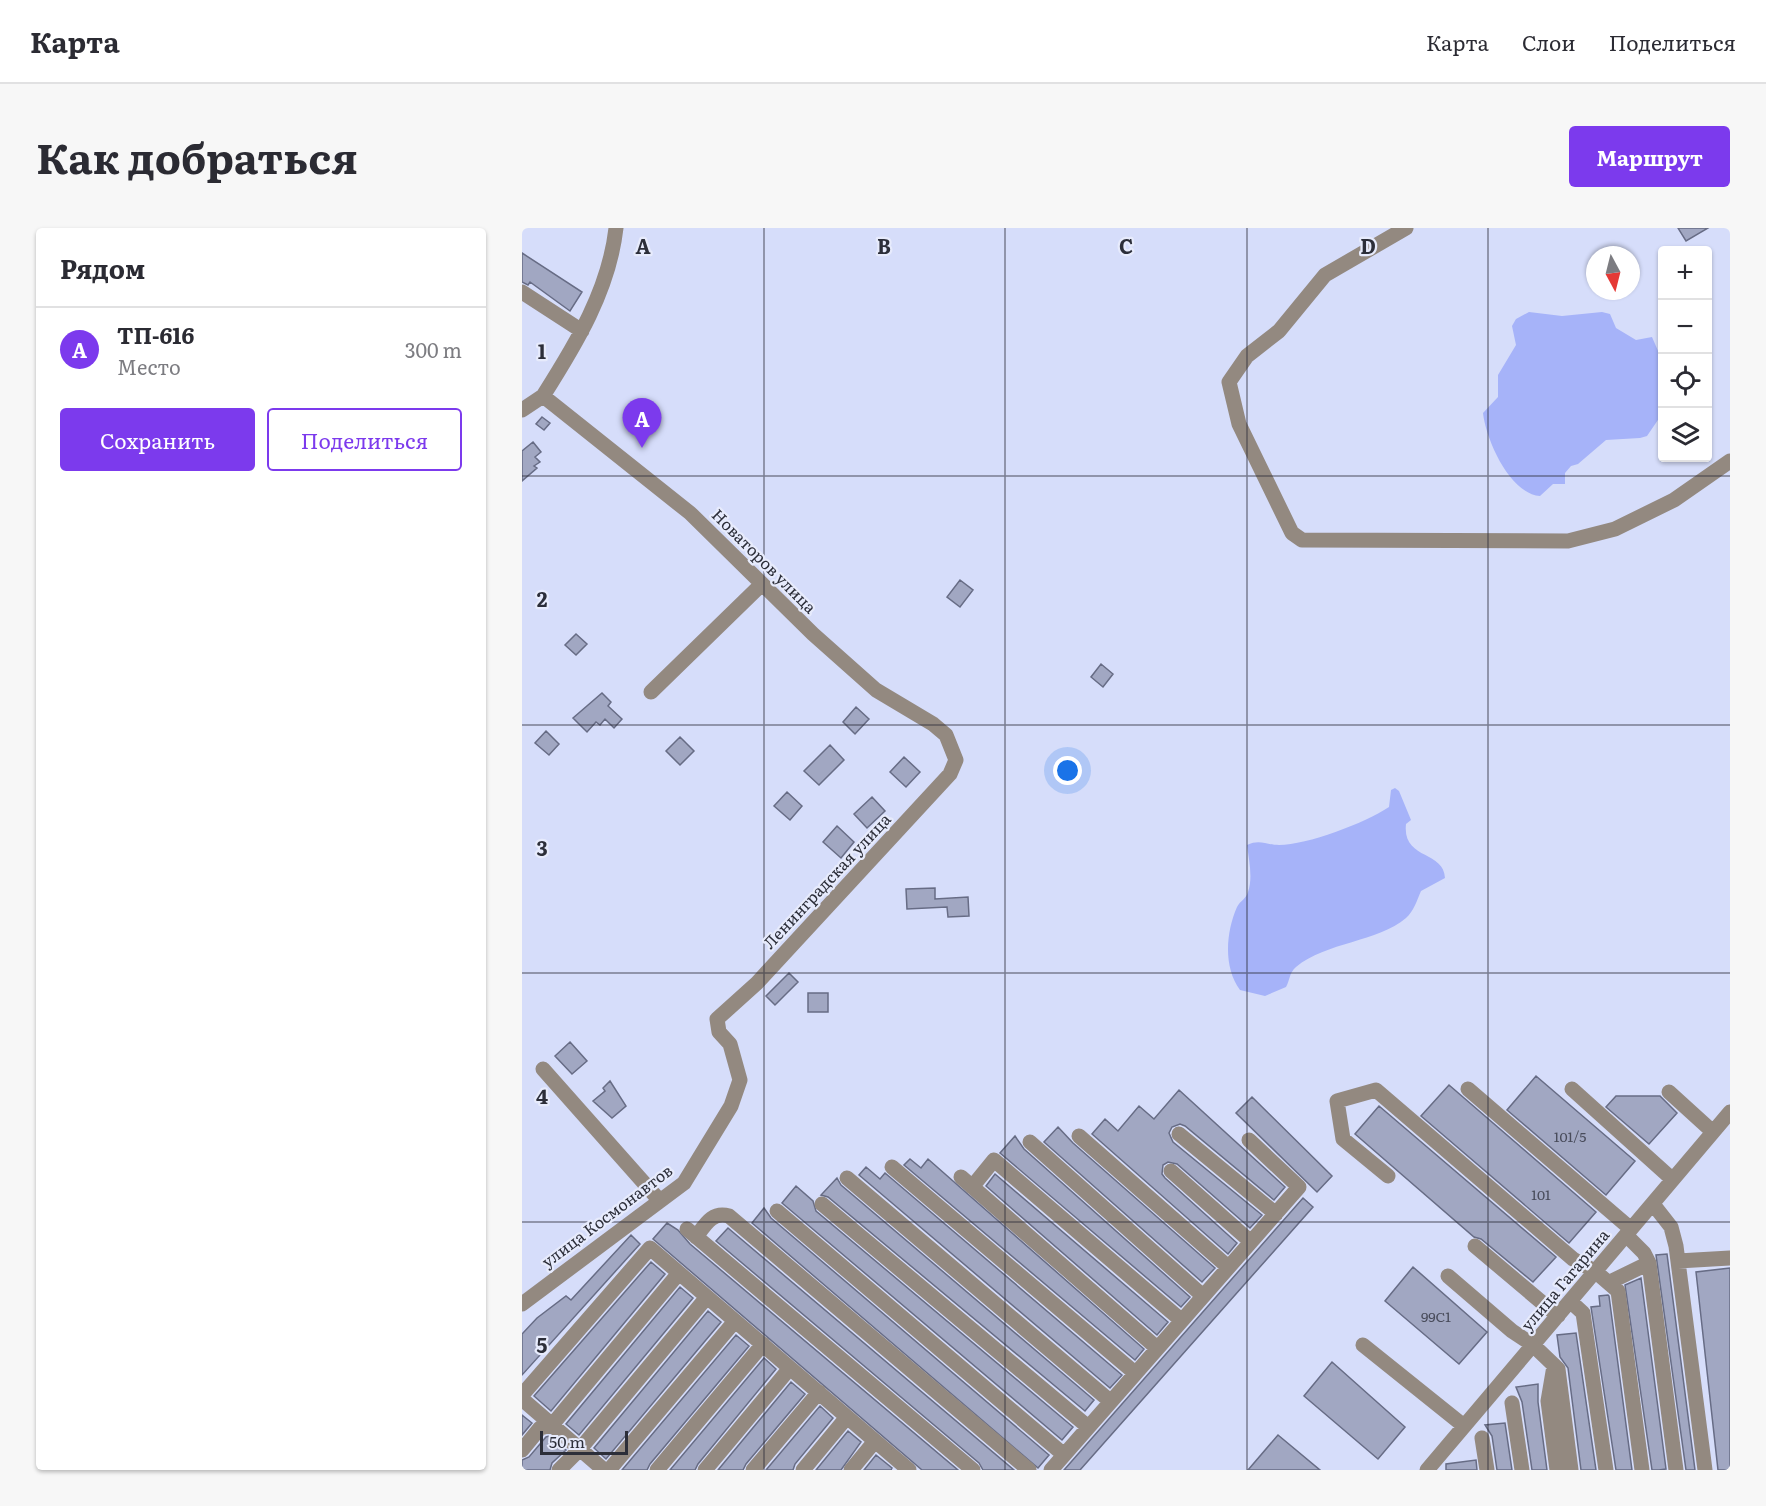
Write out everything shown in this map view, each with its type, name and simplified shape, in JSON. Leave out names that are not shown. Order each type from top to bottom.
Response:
[{"type":"street","points":[[522,410],[540,396],[582,332],[605,279],[616,228]]},
{"type":"street","points":[[1406,228],[1324,275],[1280,331],[1247,356],[1229,382],[1239,424],[1292,533],[1302,540],[1568,541],[1615,529],[1674,500],[1730,461]]},
{"type":"street","points":[[522,292],[582,332]]},
{"type":"street","name":"Новаторов улица","points":[[540,396],[690,513],[876,690],[940,730],[953,749],[956,760]]},
{"type":"street","points":[[651,692],[762,584]]},
{"type":"street","name":"Ленинградская улица","points":[[717,1019],[757,983],[950,774],[956,760]]},
{"type":"street","name":"улица Космонавтов","points":[[522,1304],[684,1183],[731,1106],[740,1080],[730,1044],[719,1032],[717,1019]]},
{"type":"street","points":[[543,1069],[660,1201]]},
{"type":"street","points":[[1468,1089],[1629,1232],[1644,1253],[1649,1263],[1676,1470]]},
{"type":"street","points":[[1572,1089],[1672,1179]]},
{"type":"street","points":[[1388,1176],[1344,1139],[1337,1101],[1376,1090],[1573,1259],[1596,1272],[1618,1291],[1642,1470]]},
{"type":"street","points":[[1669,1092],[1713,1132]]},
{"type":"street","name":"улица Гагарина","points":[[1427,1470],[1730,1112]]},
{"type":"street","points":[[1179,1134],[1276,1214]]},
{"type":"street","points":[[1079,1136],[1228,1267]]},
{"type":"street","points":[[1051,1470],[1087,1426],[1299,1187],[1249,1140]]},
{"type":"street","points":[[1030,1142],[1203,1296]]},
{"type":"street","points":[[1157,1348],[967,1182],[994,1160],[1181,1320]]},
{"type":"street","points":[[892,1167],[1134,1373]]},
{"type":"street","points":[[1171,1172],[1251,1242]]},
{"type":"street","points":[[847,1178],[1110,1401]]},
{"type":"street","points":[[822,1204],[1087,1426]]},
{"type":"street","points":[[1653,1204],[1671,1227],[1678,1262],[1705,1470]]},
{"type":"street","points":[[777,1210],[1063,1454]]},
{"type":"street","points":[[973,1470],[692,1233],[712,1217],[729,1216],[1029,1470]]},
{"type":"street","points":[[1475,1246],[1558,1316]]},
{"type":"street","points":[[522,1395],[650,1248],[904,1468]]},
{"type":"street","points":[[1678,1262],[1730,1258]]},
{"type":"street","points":[[1610,1282],[1649,1263]]},
{"type":"street","points":[[522,1450],[540,1428],[552,1425],[679,1273]]},
{"type":"street","points":[[1448,1276],[1512,1331],[1533,1345],[1558,1369],[1571,1470]]},
{"type":"street","points":[[560,1470],[707,1297]]},
{"type":"street","points":[[1570,1302],[1583,1313],[1606,1470]]},
{"type":"street","points":[[609,1470],[735,1320]]},
{"type":"street","points":[[657,1470],[763,1344]]},
{"type":"street","points":[[1363,1345],[1464,1426]]},
{"type":"street","points":[[1555,1365],[1548,1401],[1557,1470]]},
{"type":"street","points":[[705,1470],[790,1368]]},
{"type":"street","points":[[753,1470],[819,1392]]},
{"type":"street","points":[[522,1399],[604,1470]]},
{"type":"street","points":[[1512,1403],[1522,1470]]},
{"type":"street","points":[[803,1470],[847,1417]]},
{"type":"street","points":[[1482,1438],[1487,1470]]},
{"type":"street","points":[[850,1470],[875,1441]]},
{"type":"water","points":[[1529,312],[1562,316],[1602,312],[1610,314],[1616,328],[1636,340],[1652,337],[1658,351],[1658,420],[1647,436],[1606,440],[1578,464],[1571,466],[1565,473],[1565,484],[1553,484],[1540,496],[1529,493],[1519,486],[1501,464],[1489,437],[1483,413],[1498,397],[1498,375],[1516,345],[1512,326],[1516,319]]},
{"type":"water","points":[[1395,788],[1399,791],[1411,820],[1406,824],[1406,836],[1410,844],[1438,863],[1443,869],[1445,878],[1421,891],[1406,918],[1381,932],[1308,959],[1294,969],[1286,987],[1265,996],[1240,990],[1231,971],[1228,949],[1233,917],[1249,887],[1250,869],[1247,845],[1259,842],[1291,844],[1351,826],[1389,807],[1391,790]]},
{"type":"building","points":[[1678,228],[1708,228],[1686,241]]},
{"type":"building","points":[[522,253],[582,292],[570,311],[530,282],[528,285],[522,282]]},
{"type":"building","points":[[542,417],[550,423],[544,430],[536,424]]},
{"type":"building","points":[[533,442],[541,452],[535,457],[540,462],[534,466],[537,468],[522,481],[522,451]]},
{"type":"building","points":[[960,580],[973,590],[960,607],[947,597]]},
{"type":"building","points":[[576,634],[587,644],[576,655],[565,645]]},
{"type":"building","points":[[1101,664],[1113,674],[1103,687],[1091,677]]},
{"type":"building","points":[[602,693],[611,702],[608,706],[622,719],[614,728],[605,719],[600,725],[596,722],[587,732],[573,718]]},
{"type":"building","points":[[856,707],[869,719],[855,734],[843,722]]},
{"type":"building","points":[[546,731],[559,744],[549,755],[535,743]]},
{"type":"building","points":[[680,737],[694,751],[680,765],[666,751]]},
{"type":"building","points":[[830,745],[844,760],[819,785],[804,771]]},
{"type":"building","points":[[904,757],[920,772],[906,787],[890,772]]},
{"type":"building","points":[[787,792],[802,806],[790,820],[774,806]]},
{"type":"building","points":[[872,797],[885,811],[867,828],[854,814]]},
{"type":"building","points":[[837,826],[854,842],[841,858],[823,842]]},
{"type":"building","points":[[935,888],[935,899],[968,897],[969,916],[948,917],[947,907],[907,909],[906,889]]},
{"type":"building","points":[[789,973],[798,982],[775,1005],[766,996]]},
{"type":"building","points":[[808,993],[828,993],[828,1012],[808,1012]]},
{"type":"building","points":[[570,1042],[587,1061],[572,1074],[555,1056]]},
{"type":"building","points":[[1536,1076],[1635,1161],[1606,1195],[1507,1110]]},
{"type":"building","points":[[610,1081],[626,1106],[612,1118],[593,1101],[605,1091],[603,1088]]},
{"type":"building","points":[[1449,1085],[1596,1212],[1569,1243],[1421,1116]]},
{"type":"building","points":[[1179,1090],[1285,1187],[1274,1200],[1185,1126],[1180,1124],[1172,1127],[1169,1133],[1173,1142],[1262,1215],[1250,1228],[1177,1164],[1168,1162],[1163,1165],[1162,1174],[1165,1178],[1237,1243],[1228,1254],[1092,1134],[1105,1119],[1118,1131],[1139,1106],[1154,1119]]},
{"type":"building","points":[[1616,1096],[1660,1096],[1677,1113],[1649,1144],[1606,1107]]},
{"type":"building","points":[[1252,1097],[1332,1176],[1317,1192],[1236,1113]]},
{"type":"building","points":[[1379,1106],[1556,1257],[1533,1282],[1481,1239],[1474,1237],[1355,1134]]},
{"type":"building","points":[[1058,1127],[1073,1143],[1215,1268],[1202,1282],[1044,1142]]},
{"type":"building","points":[[1015,1136],[1024,1149],[1190,1297],[1181,1307],[1000,1153]]},
{"type":"building","points":[[910,1159],[921,1168],[928,1159],[1144,1349],[1135,1360],[904,1165]]},
{"type":"building","points":[[866,1167],[880,1179],[885,1173],[1122,1375],[1110,1388],[859,1175]]},
{"type":"building","points":[[995,1174],[1168,1322],[1157,1335],[986,1186]]},
{"type":"building","points":[[837,1178],[841,1185],[1094,1400],[1085,1411],[828,1197],[821,1195]]},
{"type":"building","points":[[796,1186],[813,1201],[816,1211],[1073,1427],[1062,1440],[782,1203]]},
{"type":"building","points":[[1303,1198],[1313,1207],[1080,1470],[1064,1470]]},
{"type":"building","points":[[764,1208],[771,1218],[1049,1455],[1038,1468],[752,1223]]},
{"type":"building","points":[[667,1223],[958,1470],[922,1470],[653,1239]]},
{"type":"building","points":[[728,1228],[1014,1470],[983,1470],[979,1463],[716,1241]]},
{"type":"building","points":[[631,1235],[640,1244],[522,1375],[522,1334],[537,1318],[566,1296],[571,1300]]},
{"type":"building","points":[[1667,1254],[1695,1470],[1686,1470],[1656,1255]]},
{"type":"building","points":[[651,1262],[665,1274],[551,1411],[534,1396]]},
{"type":"building","points":[[1413,1267],[1487,1332],[1459,1364],[1385,1301]]},
{"type":"building","points":[[1730,1268],[1730,1470],[1718,1470],[1696,1272]]},
{"type":"building","points":[[1641,1278],[1666,1469],[1659,1470],[1652,1470],[1625,1285]]},
{"type":"building","points":[[680,1287],[693,1298],[579,1435],[566,1424]]},
{"type":"building","points":[[1608,1295],[1632,1470],[1616,1470],[1591,1307],[1600,1306],[1599,1296]]},
{"type":"building","points":[[708,1311],[721,1322],[606,1459],[594,1448]]},
{"type":"building","points":[[1576,1333],[1596,1470],[1581,1470],[1568,1368],[1560,1357],[1557,1335]]},
{"type":"building","points":[[736,1335],[749,1346],[647,1470],[622,1470]]},
{"type":"building","points":[[764,1358],[776,1369],[695,1470],[670,1470]]},
{"type":"building","points":[[1332,1362],[1405,1427],[1378,1459],[1304,1396]]},
{"type":"building","points":[[791,1382],[805,1394],[743,1470],[718,1470]]},
{"type":"building","points":[[1538,1384],[1538,1402],[1547,1470],[1532,1470],[1522,1402],[1516,1387]]},
{"type":"building","points":[[820,1406],[833,1418],[795,1464],[793,1470],[766,1470]]},
{"type":"building","points":[[522,1415],[532,1423],[522,1435]]},
{"type":"building","points":[[1505,1423],[1512,1470],[1497,1470],[1492,1436],[1485,1425]]},
{"type":"building","points":[[848,1431],[861,1442],[841,1470],[816,1470]]},
{"type":"building","points":[[1278,1435],[1320,1470],[1248,1470]]},
{"type":"building","points":[[549,1436],[566,1450],[552,1463],[550,1470],[522,1470],[522,1460],[529,1457]]},
{"type":"building","points":[[876,1455],[892,1468],[891,1470],[864,1470]]},
{"type":"building","points":[[1476,1460],[1477,1470],[1446,1470],[1446,1464]]},
{"type":"place","name":"ТП-616","points":[[642,448]]}]
